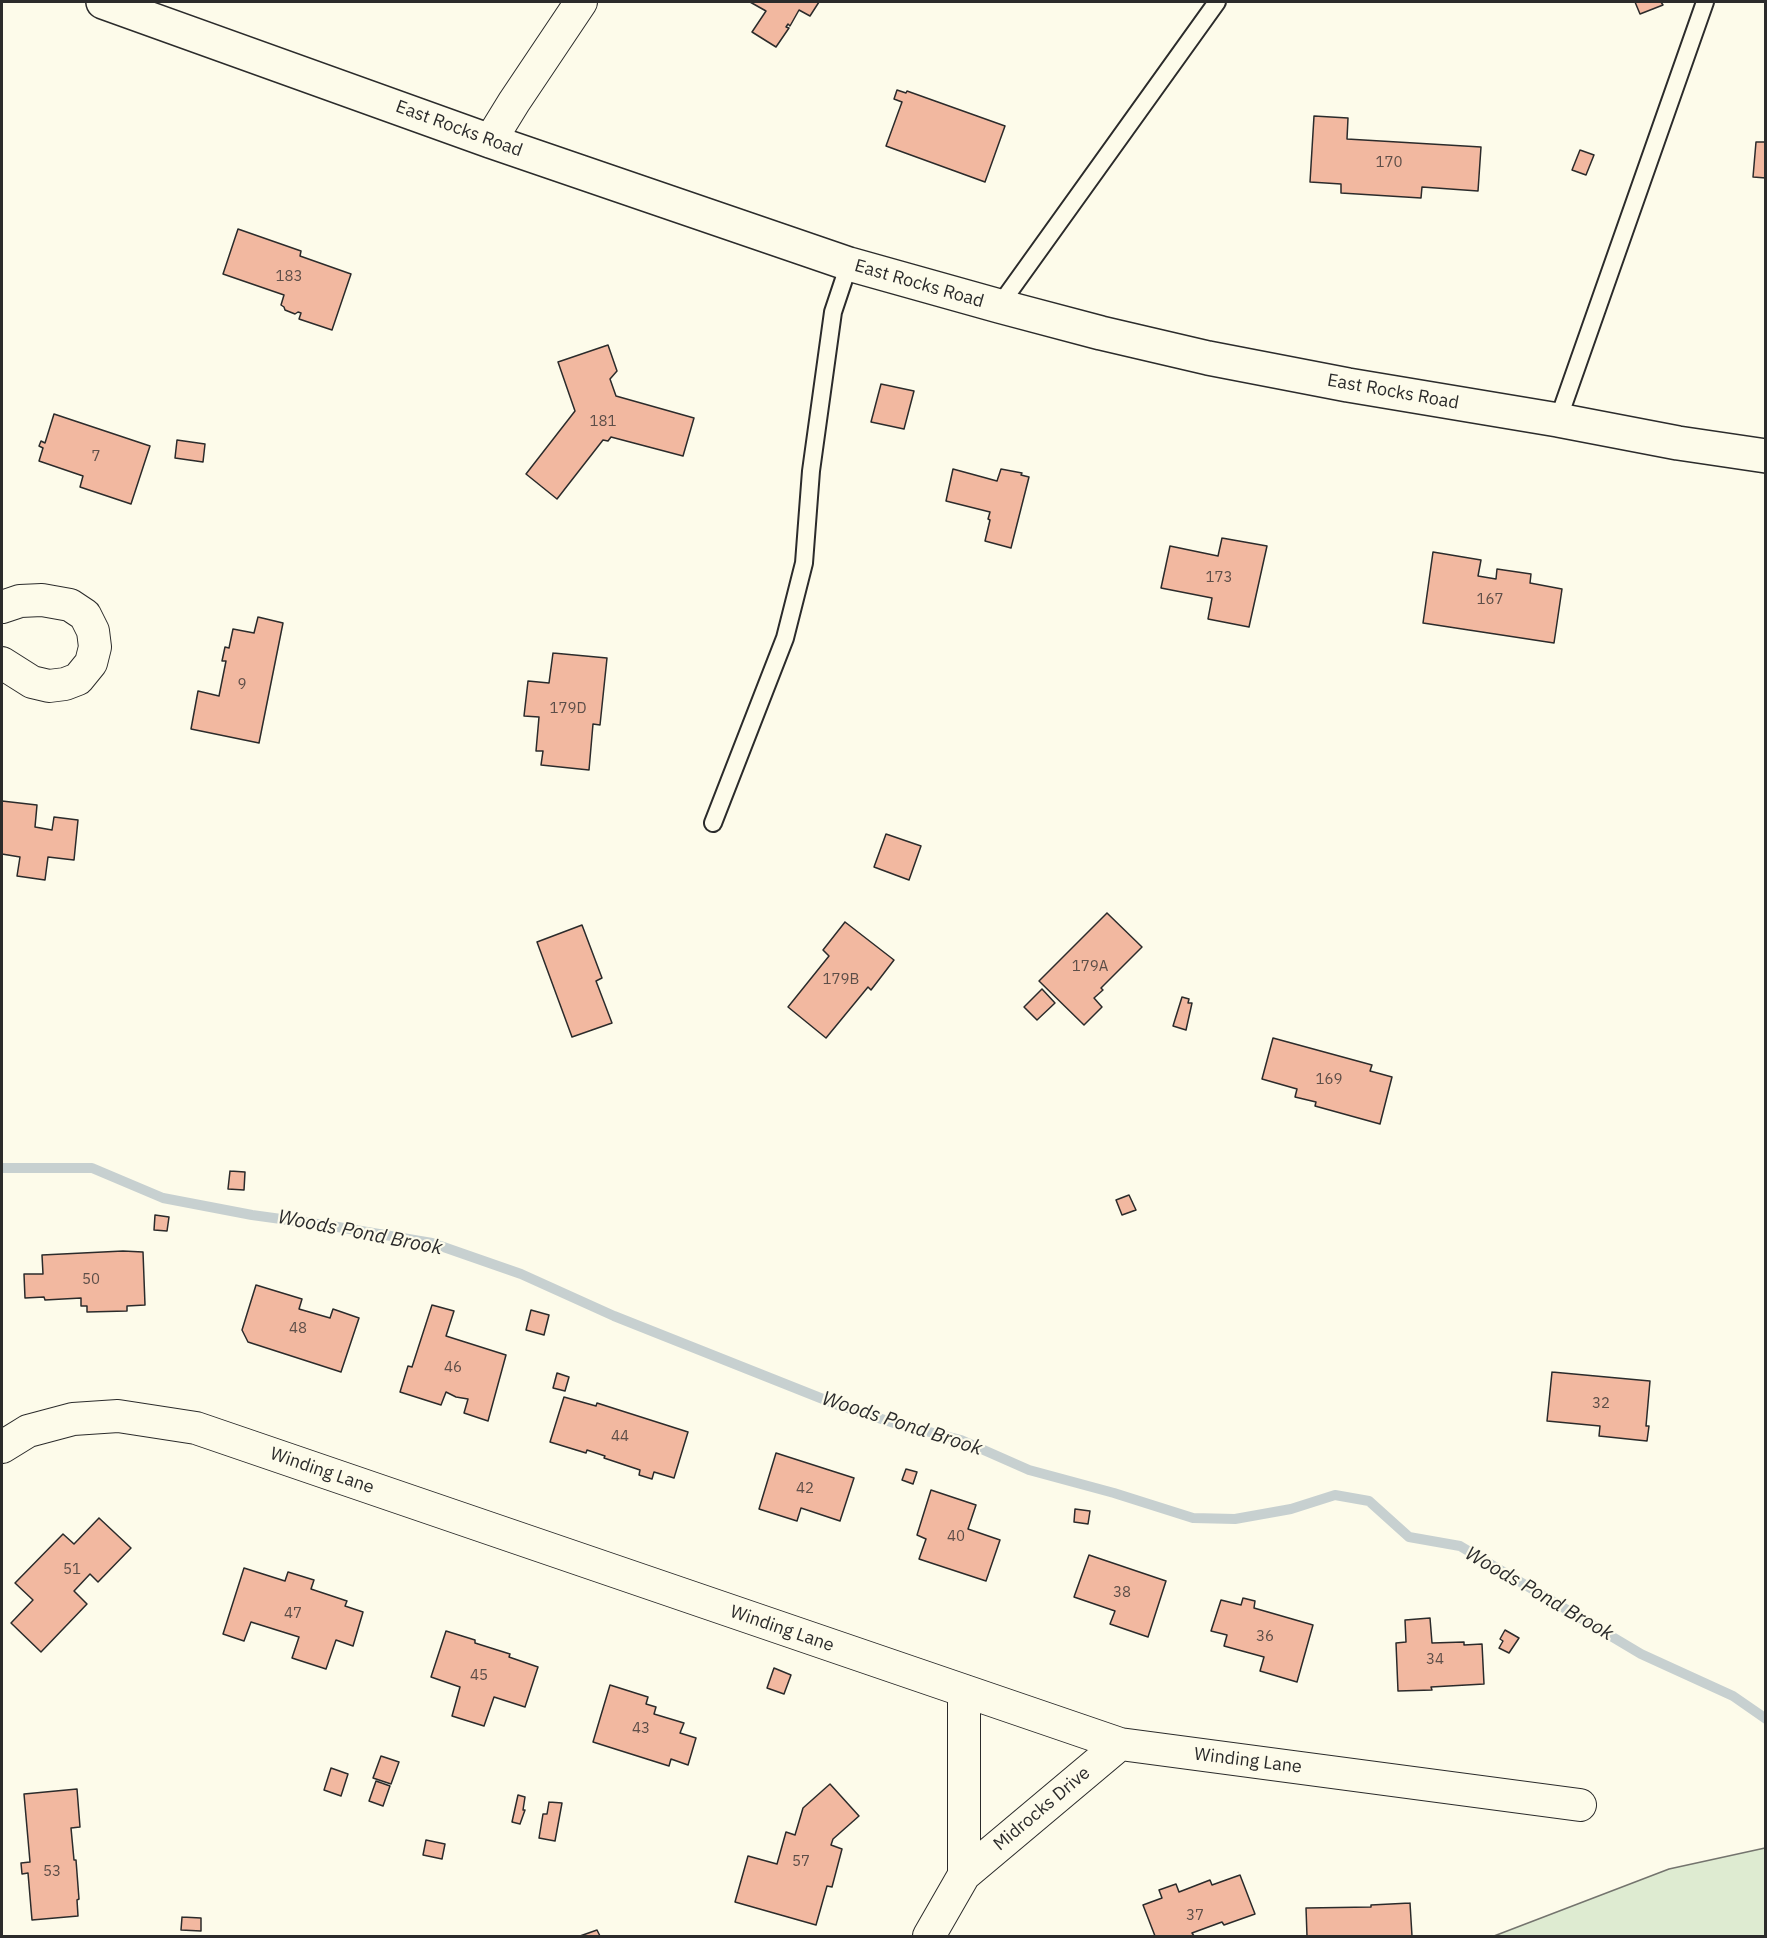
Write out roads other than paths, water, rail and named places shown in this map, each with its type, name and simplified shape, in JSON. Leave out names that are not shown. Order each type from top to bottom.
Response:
[{"type":"street","name":"East Rocks Road","points":[[103,2],[490,141],[849,264],[999,306],[1208,358],[1678,443],[1766,456]]},
{"type":"street","points":[[490,141],[581,2]]},
{"type":"street","points":[[2,607],[20,601],[42,600],[70,605],[85,615],[93,631],[95,647],[91,663],[78,678],[65,684],[49,687],[32,682],[2,663]]},
{"type":"street","name":"Winding Lane","points":[[2,1447],[28,1431],[73,1419],[118,1416],[196,1428],[1120,1744],[1580,1805]]},
{"type":"street","name":"Midrocks Drive","points":[[964,1691],[964,1875]]},
{"type":"street","name":"Midrocks Drive","points":[[928,1936],[964,1875],[1120,1744]]},
{"type":"lane","points":[[999,306],[1217,2]]},
{"type":"lane","points":[[1558,420],[1705,2]]},
{"type":"lane","points":[[712,823],[785,638],[804,563],[811,471],[833,312],[849,264]]},
{"type":"waterway","name":"Woods Pond Brook","points":[[2,1168],[92,1168],[163,1198],[252,1215],[432,1243],[521,1274],[614,1316],[838,1405],[894,1423],[961,1440],[1029,1470],[1114,1493],[1193,1518],[1235,1519],[1291,1509],[1335,1495],[1369,1501],[1409,1537],[1460,1546],[1641,1654],[1733,1696],[1766,1719]]}]
